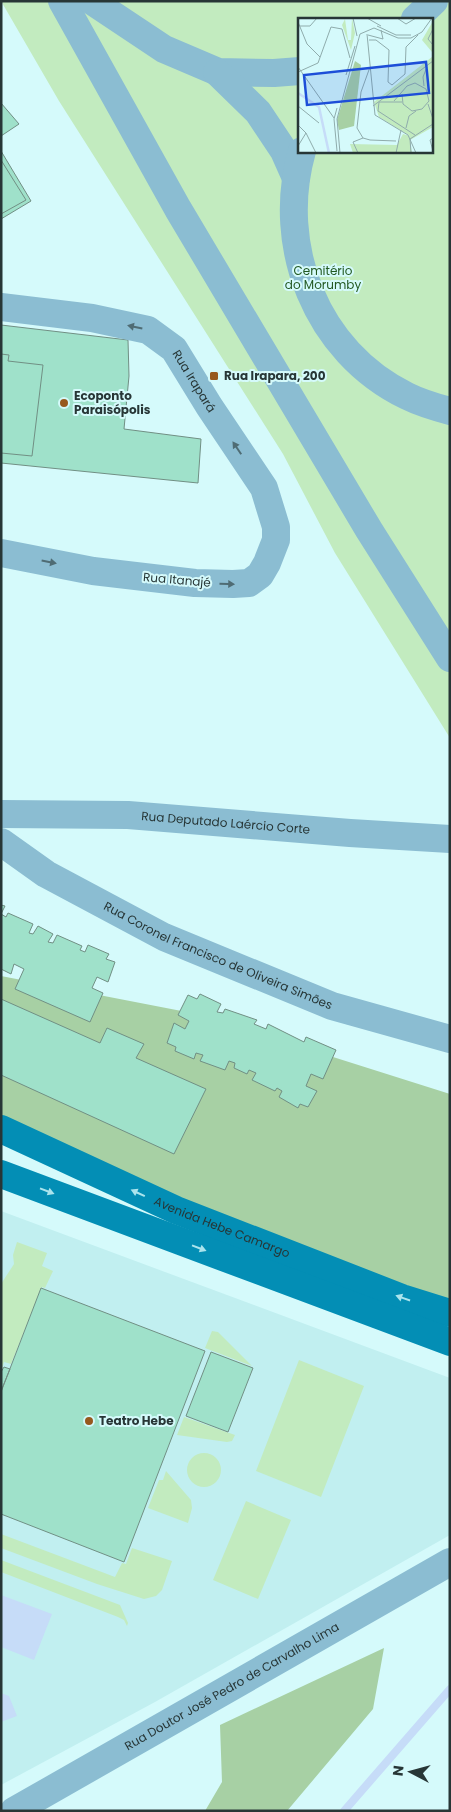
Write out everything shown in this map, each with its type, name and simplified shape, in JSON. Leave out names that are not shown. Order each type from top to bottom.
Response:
[{"type":"main road","name":"Avenida Hebe Camargo","points":[[1,1129],[176,1210],[402,1298],[450,1313]]},
{"type":"main road","points":[[1,1174],[450,1342]]},
{"type":"street","points":[[62,1],[183,218],[369,530],[450,658]]},
{"type":"street","points":[[92,1],[164,49],[217,72],[258,112],[284,151],[296,178]]},
{"type":"street","points":[[416,18],[434,1]]},
{"type":"street","points":[[431,18],[450,12]]},
{"type":"street","points":[[217,72],[274,73],[298,70]]},
{"type":"street","points":[[302,152],[293,199],[295,243],[300,264],[315,305],[339,342],[358,362],[387,385],[438,408],[450,422]]},
{"type":"street","name":"Rua Irapará","points":[[1,307],[92,318],[148,330],[174,349],[264,488]]},
{"type":"street","name":"Rua Itanajé","points":[[1,552],[93,571],[195,583],[249,583],[260,576],[276,540],[276,527],[264,488]]},
{"type":"street","name":"Rua Deputado Laércio Corte","points":[[1,814],[128,815],[450,839]]},
{"type":"street","name":"Rua Coronel Francisco de Oliveira Simões","points":[[1,842],[46,874],[164,937],[332,1006],[450,1039]]},
{"type":"street","name":"Rua Doutor José Pedro de Carvalho Lima","points":[[14,1811],[450,1562]]},
{"type":"shaded area","points":[[1,1211],[450,1378],[450,1535],[155,1702],[1,1785]]},
{"type":"shaded area","points":[[1,1595],[52,1614],[34,1660],[1,1647]]},
{"type":"shaded area","points":[[1,1693],[9,1696],[17,1716],[1,1722]]},
{"type":"green space","name":"Cemitério do Morumby","points":[[1,1],[450,1],[450,738],[335,553],[283,454],[59,101]]},
{"type":"green space","points":[[1,976],[197,1014],[450,1094],[450,1302],[1,1133]]},
{"type":"green space","points":[[17,1242],[47,1253],[42,1266],[53,1271],[45,1288],[42,1287],[11,1364],[4,1362],[2,1369],[1,1284],[14,1264],[13,1255]]},
{"type":"green space","points":[[212,1331],[218,1332],[252,1366],[205,1348]]},
{"type":"green space","points":[[299,1360],[364,1386],[321,1497],[256,1471]]},
{"type":"green space","points":[[184,1417],[235,1435],[232,1441],[227,1442],[177,1435]]},
{"type":"green space","points":[[204,1453],[216,1458],[221,1470],[216,1482],[204,1487],[192,1482],[187,1470],[192,1458]]},
{"type":"green space","points":[[166,1471],[191,1500],[192,1508],[188,1523],[148,1508],[159,1480],[163,1480]]},
{"type":"green space","points":[[246,1501],[291,1520],[258,1599],[213,1580]]},
{"type":"green space","points":[[1,1534],[115,1577],[122,1563],[126,1564],[132,1548],[172,1561],[162,1590],[156,1596],[144,1599],[97,1584],[1,1548]]},
{"type":"green space","points":[[1,1560],[120,1605],[128,1623],[127,1626],[124,1620],[118,1617],[1,1572]]},
{"type":"green space","points":[[384,1648],[373,1709],[287,1811],[205,1811],[222,1782],[220,1725]]},
{"type":"building","points":[[1,103],[19,124],[1,136]]},
{"type":"building","points":[[1,151],[31,201],[1,219]]},
{"type":"building","points":[[1,160],[26,200],[1,214]]},
{"type":"building","name":"Ecoponto Paraisópolis","points":[[1,325],[128,340],[129,376],[124,429],[201,439],[198,483],[1,463]]},
{"type":"building","points":[[1,354],[9,355],[8,361],[43,365],[32,456],[1,453]]},
{"type":"building","points":[[1,905],[5,906],[1,914]]},
{"type":"building","points":[[8,913],[33,924],[29,933],[33,934],[38,926],[53,934],[48,942],[53,943],[57,935],[82,946],[80,950],[85,952],[88,945],[109,954],[106,959],[115,962],[108,982],[97,977],[92,988],[103,993],[90,1022],[15,989],[24,969],[14,964],[11,974],[1,969],[1,914],[6,917]]},
{"type":"building","points":[[200,994],[221,1004],[217,1012],[223,1013],[225,1009],[257,1020],[254,1024],[266,1029],[268,1024],[304,1042],[306,1037],[336,1050],[323,1079],[311,1074],[306,1086],[317,1091],[308,1107],[300,1104],[298,1108],[279,1097],[282,1091],[277,1088],[275,1091],[252,1080],[256,1073],[249,1070],[247,1074],[234,1068],[235,1063],[229,1061],[225,1070],[200,1061],[203,1055],[196,1053],[194,1059],[175,1051],[176,1047],[167,1043],[174,1023],[185,1029],[189,1021],[178,1015],[188,995],[197,999]]},
{"type":"building","points":[[1,999],[100,1043],[107,1028],[144,1044],[136,1058],[206,1089],[174,1154],[1,1075]]},
{"type":"building","name":"Teatro Hebe","points":[[41,1288],[205,1351],[124,1562],[1,1514],[1,1392]]},
{"type":"building","points":[[211,1352],[253,1368],[228,1432],[186,1416]]},
{"type":"building","points":[[4,1367],[10,1369],[1,1391],[1,1372]]},
{"type":"waterway","points":[[344,1811],[450,1689]]},
{"type":"place","name":"Rua Irapara, 200","points":[[214,376]]},
{"type":"place","name":"Ecoponto Paraisópolis","points":[[64,403]]},
{"type":"place","name":"Teatro Hebe","points":[[89,1421]]}]
